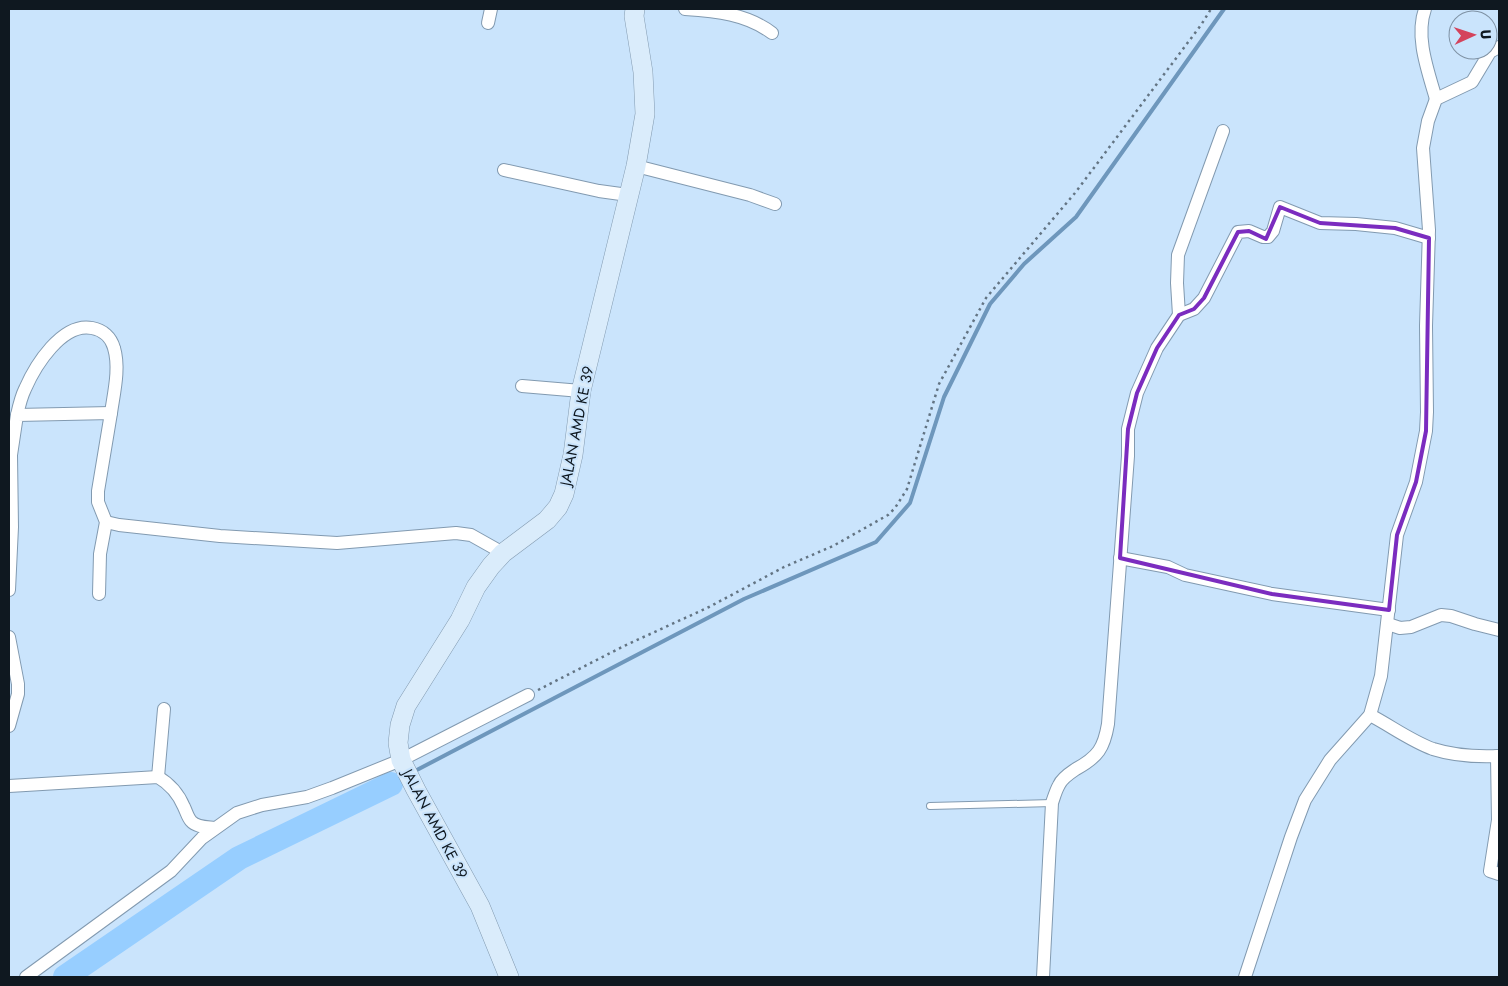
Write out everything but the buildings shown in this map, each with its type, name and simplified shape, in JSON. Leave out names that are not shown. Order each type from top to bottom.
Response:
[{"type":"street","points":[[488,23],[491,9]]},
{"type":"street","name":"JALAN AMD KE 39","points":[[509,977],[480,906],[401,760],[398,743],[400,725],[406,706],[460,620],[476,587],[491,566],[504,553],[547,520],[558,507],[564,494],[573,455],[580,391],[615,258],[636,166],[645,114],[644,72],[634,16],[635,9]]},
{"type":"street","points":[[685,9],[734,15],[762,25],[772,33]]},
{"type":"street","points":[[1245,977],[1290,837],[1305,800],[1330,760],[1370,715],[1381,676],[1397,535],[1416,482],[1426,431],[1426,326],[1429,238],[1423,148],[1428,121],[1436,99],[1422,41],[1421,22],[1425,9]]},
{"type":"street","points":[[1436,99],[1472,82],[1490,52],[1499,46]]},
{"type":"street","points":[[1042,977],[1052,803],[1059,783],[1088,763],[1100,751],[1106,739],[1128,456],[1128,429],[1137,393],[1153,357],[1179,315],[1178,255],[1223,131]]},
{"type":"street","points":[[636,166],[750,195],[775,204]]},
{"type":"street","points":[[504,170],[599,191],[628,195]]},
{"type":"street","points":[[1179,315],[1194,309],[1204,298],[1238,232],[1249,231],[1263,237],[1268,237],[1273,231],[1280,207],[1320,223],[1395,228],[1429,238]]},
{"type":"street","points":[[9,590],[12,527],[10,455],[16,415],[25,389],[47,351],[65,335],[88,327],[97,329],[107,335],[114,347],[116,367],[111,413],[98,490],[98,502],[106,522],[100,554],[99,594]]},
{"type":"street","points":[[522,386],[580,391]]},
{"type":"street","points":[[16,415],[111,413]]},
{"type":"street","points":[[106,522],[220,536],[337,543],[456,533],[471,535],[504,553]]},
{"type":"street","points":[[1120,558],[1168,568],[1185,575],[1272,594],[1389,610]]},
{"type":"street","points":[[1388,624],[1400,628],[1411,627],[1441,615],[1451,616],[1499,630]]},
{"type":"street","points":[[9,638],[18,684],[18,694],[9,726]]},
{"type":"street","points":[[26,977],[171,871],[202,838],[237,813],[246,809],[307,797],[401,760],[528,695]]},
{"type":"street","points":[[158,777],[164,709]]},
{"type":"street","points":[[1370,715],[1433,748],[1457,755],[1498,756],[1498,820],[1490,871],[1499,874]]},
{"type":"street","points":[[9,786],[158,777],[166,781],[172,788],[181,800],[192,822],[198,826],[214,828]]},
{"type":"lane","points":[[930,806],[1052,803]]},
{"type":"path","points":[[528,695],[624,646],[710,607],[784,567],[833,546],[888,515],[895,508],[907,488],[912,474],[939,384],[986,298],[1075,193],[1211,9]]},
{"type":"highlighted area","points":[[1280,207],[1320,223],[1395,228],[1429,238],[1426,431],[1416,482],[1397,535],[1389,610],[1272,594],[1120,558],[1128,429],[1137,393],[1157,348],[1179,315],[1194,309],[1204,298],[1238,232],[1249,231],[1266,239]]},
{"type":"waterway","points":[[413,772],[744,599],[876,542],[910,503],[944,397],[990,304],[1024,264],[1076,217],[1224,9]]},
{"type":"waterway","points":[[391,784],[404,777]]},
{"type":"waterway","points":[[65,977],[239,858],[391,784]]}]
